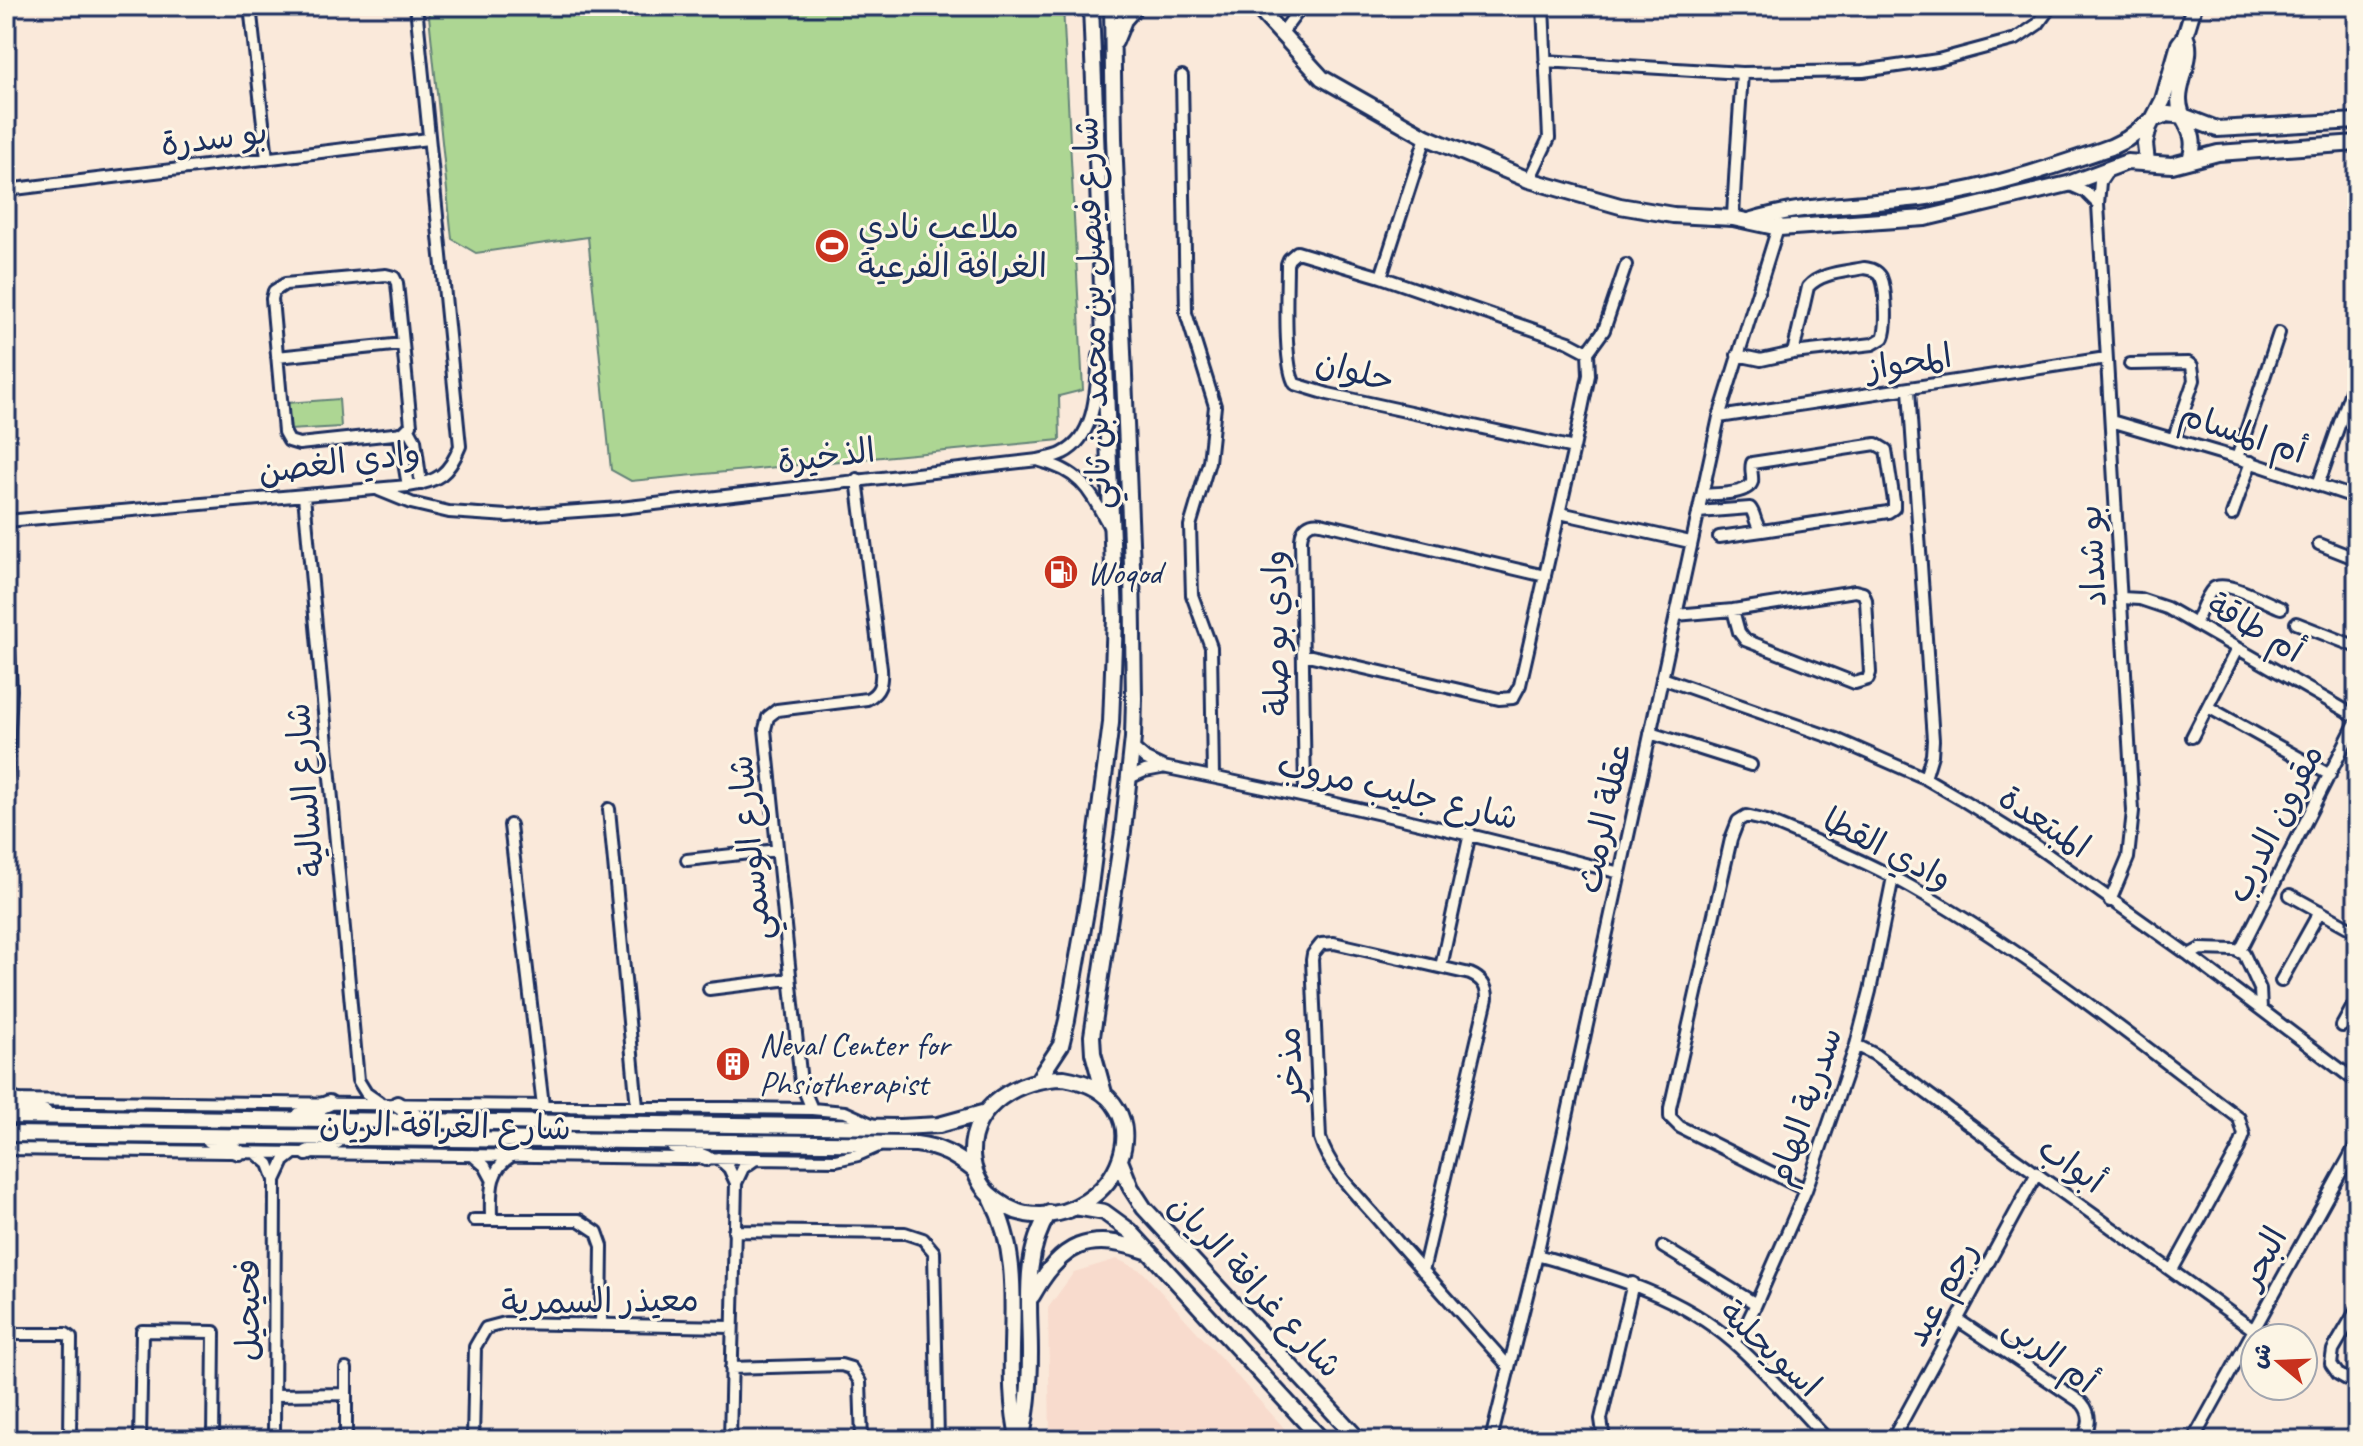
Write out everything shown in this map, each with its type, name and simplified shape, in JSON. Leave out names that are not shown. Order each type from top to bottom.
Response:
[{"type":"street","points":[[250,6],[267,159]]},
{"type":"street","name":"وادي الغصن","points":[[6,521],[408,486],[430,483],[452,466],[460,446],[416,6]]},
{"type":"street","name":"شارع فيصل بن محمد بن ثاني","points":[[1038,1080],[1061,1045],[1087,905],[1107,763],[1115,618],[1091,6]]},
{"type":"street","name":"شارع فيصل بن محمد بن ثاني","points":[[1104,1093],[1093,1053],[1094,1013],[1132,747],[1132,566],[1112,6]]},
{"type":"street","points":[[1112,50],[1124,20],[1136,6]]},
{"type":"street","points":[[1256,6],[1322,78],[1426,137],[1529,180],[1633,208],[1673,215],[1740,220],[1779,228],[1925,218],[2068,184],[2127,162],[2172,165],[2218,153],[2357,143]]},
{"type":"street","points":[[1281,34],[1302,6]]},
{"type":"street","points":[[1529,180],[1549,138],[1543,6]]},
{"type":"street","points":[[1545,61],[1742,73],[1863,71],[1938,60],[2016,39],[2038,24],[2051,6]]},
{"type":"street","points":[[2147,162],[2147,135],[2163,100],[2194,6]]},
{"type":"street","points":[[2185,36],[2189,43],[2179,97],[2193,140],[2190,160]]},
{"type":"street","points":[[1740,220],[1735,164],[1741,119],[1742,73]]},
{"type":"street","points":[[1182,76],[1186,313],[1215,406],[1209,462],[1190,526],[1192,595],[1211,647],[1213,777]]},
{"type":"street","points":[[1740,220],[1778,212],[1896,202],[1974,190],[2111,147],[2153,119],[2168,114],[2183,116],[2217,129],[2357,121]]},
{"type":"street","points":[[1381,277],[1426,137]]},
{"type":"street","name":"بو سدرة","points":[[6,190],[428,139]]},
{"type":"street","name":"بو شداد","points":[[2110,167],[2100,182],[2098,204],[2133,811],[2128,858],[2110,901]]},
{"type":"street","points":[[2068,184],[2086,192],[2098,204]]},
{"type":"street","name":"عقلة الرمث","points":[[1491,1440],[1537,1255],[1719,417],[1779,228],[1778,212]]},
{"type":"street","name":"حلوان","points":[[1574,448],[1295,384],[1291,372],[1287,321],[1289,259],[1302,252],[1569,342],[1588,352]]},
{"type":"street","points":[[1303,654],[1506,700],[1518,692],[1574,448],[1589,375],[1588,352],[1604,330],[1626,265]]},
{"type":"street","points":[[1737,355],[1761,360],[1879,342],[1886,332],[1880,274],[1864,268],[1814,280],[1805,295],[1793,353]]},
{"type":"street","points":[[408,486],[404,431],[412,418],[397,283],[392,275],[277,287],[272,295],[284,432],[289,441],[299,444],[404,431],[415,440],[421,484]]},
{"type":"street","name":"الذخيرة","points":[[376,489],[421,505],[468,514],[508,516],[620,508],[1038,460],[1063,453],[1078,441],[1090,421],[1096,394],[1103,314]]},
{"type":"street","points":[[2237,458],[2279,333]]},
{"type":"street","points":[[277,357],[403,344]]},
{"type":"street","name":"المحواز","points":[[1719,417],[2106,358]]},
{"type":"street","points":[[2130,364],[2188,363],[2192,366],[2194,380],[2174,438]]},
{"type":"street","points":[[2318,485],[2357,374]]},
{"type":"street","points":[[1909,390],[1933,740],[1925,778]]},
{"type":"street","name":"أم المسام","points":[[2111,421],[2251,462],[2357,498]]},
{"type":"street","points":[[1719,537],[1888,512],[1894,508],[1886,450],[1876,444],[1738,466]]},
{"type":"street","name":"الذخيرة","points":[[1038,460],[1062,466],[1078,476],[1112,531]]},
{"type":"street","points":[[2232,515],[2251,462]]},
{"type":"street","points":[[1702,495],[1737,492],[1747,488],[1752,482],[1752,463]]},
{"type":"street","name":"شارع الوسمي","points":[[812,1109],[801,1083],[765,729],[768,717],[777,710],[867,699],[874,696],[880,686],[881,669],[857,479]]},
{"type":"street","name":"شارع السالية","points":[[304,496],[358,1080]]},
{"type":"street","points":[[1698,512],[1750,508],[1756,526],[1762,531]]},
{"type":"street","points":[[1560,513],[1690,542]]},
{"type":"street","name":"وادي بو صلة","points":[[1305,795],[1301,533],[1309,524],[1321,523],[1545,576]]},
{"type":"street","points":[[2319,544],[2357,559]]},
{"type":"street","points":[[2195,624],[2211,590],[2219,585],[2229,586],[2281,608]]},
{"type":"street","points":[[6,586],[6,788]]},
{"type":"street","points":[[1676,615],[1733,610],[1855,591],[1863,593],[1866,600],[1868,679],[1855,683],[1745,640],[1739,632],[1733,610]]},
{"type":"street","name":"أم طاقة","points":[[2122,598],[2154,602],[2357,719]]},
{"type":"street","points":[[2296,623],[2357,647]]},
{"type":"street","points":[[2192,737],[2237,649]]},
{"type":"street","name":"المبتعدة","points":[[1662,678],[1836,739],[1925,778],[2033,844],[2189,955],[2357,1082]]},
{"type":"street","points":[[2208,707],[2330,775]]},
{"type":"street","name":"مقرون الدرب","points":[[2240,951],[2357,719]]},
{"type":"street","points":[[1650,733],[1751,765]]},
{"type":"street","name":"شارع جليب مروب","points":[[1132,747],[1163,767],[1305,795],[1470,833],[1620,873]]},
{"type":"street","name":"شارع جليب مروب","points":[[1129,778],[1163,767]]},
{"type":"street","points":[[609,809],[637,1107]]},
{"type":"street","name":"وادي القطا","points":[[1806,1190],[1680,1127],[1670,1117],[1731,839],[1741,817],[1752,816],[1893,877],[2025,960],[2239,1118],[2244,1135],[2239,1148],[2172,1270]]},
{"type":"street","points":[[510,825],[543,1106]]},
{"type":"street","points":[[1441,967],[1470,833]]},
{"type":"street","points":[[687,860],[777,850]]},
{"type":"street","name":"سدرية الهام","points":[[1734,1342],[1756,1304],[1806,1190],[1856,1045],[1893,877]]},
{"type":"street","points":[[2290,895],[2357,932]]},
{"type":"street","points":[[2281,981],[2320,911]]},
{"type":"street","name":"مذخر","points":[[1423,1271],[1487,998],[1486,988],[1478,977],[1328,942],[1316,948],[1312,960],[1320,1138],[1324,1149],[1343,1178],[1423,1271],[1509,1367]]},
{"type":"street","points":[[2189,955],[2200,949],[2240,951],[2248,960],[2260,989],[2261,1009]]},
{"type":"street","points":[[709,989],[790,979]]},
{"type":"street","points":[[2342,1026],[2357,999]]},
{"type":"street","name":"أبواب","points":[[1856,1045],[1874,1054],[2243,1322]]},
{"type":"street","points":[[291,1118],[336,1103],[354,1092],[358,1080]]},
{"type":"street","points":[[358,1080],[366,1093],[381,1104]]},
{"type":"street","points":[[988,1193],[1013,1210],[1026,1214],[1074,1207],[1102,1189],[1121,1163],[1125,1143],[1121,1116],[1104,1093],[1078,1081],[1038,1080],[998,1099],[986,1112],[973,1142],[975,1171],[1001,1218],[1011,1251],[1013,1408],[1020,1440]]},
{"type":"street","points":[[10,1100],[53,1116]]},
{"type":"street","name":"شارع الغرافة الريان","points":[[10,1100],[812,1109],[856,1115],[878,1126]]},
{"type":"street","points":[[397,1104],[421,1120]]},
{"type":"street","name":"شارع الغرافة الريان","points":[[6,1116],[878,1126],[939,1125],[986,1112]]},
{"type":"street","name":"شارع الغرافة الريان","points":[[6,1134],[916,1144],[941,1148],[975,1171]]},
{"type":"street","points":[[203,1136],[239,1152]]},
{"type":"street","points":[[275,1180],[284,1161],[344,1138]]},
{"type":"street","points":[[665,1142],[712,1158],[729,1168],[736,1183]]},
{"type":"street","name":"البحر","points":[[2258,1322],[2357,1143]]},
{"type":"street","name":"شارع الغرافة الريان","points":[[6,1149],[844,1159],[881,1145]]},
{"type":"street","points":[[256,1153],[269,1164],[275,1180]]},
{"type":"street","points":[[472,1155],[485,1166],[492,1179]]},
{"type":"street","points":[[491,1220],[492,1179],[501,1163],[513,1155]]},
{"type":"street","points":[[730,1440],[736,1183],[743,1168],[757,1158]]},
{"type":"street","name":"شارع غرافة الريان","points":[[1121,1163],[1131,1188],[1144,1208],[1359,1440]]},
{"type":"street","name":"رجم عيد","points":[[1892,1440],[2037,1173]]},
{"type":"street","name":"فحيحيل","points":[[274,1440],[275,1180]]},
{"type":"street","name":"شارع غرافة الريان","points":[[1074,1207],[1109,1214],[1151,1253],[1322,1440]]},
{"type":"street","points":[[1020,1440],[1028,1407],[1030,1380],[1032,1251],[1049,1213]]},
{"type":"street","points":[[474,1220],[579,1220],[597,1232],[602,1246],[601,1325]]},
{"type":"street","points":[[734,1231],[905,1233],[923,1239],[934,1252],[938,1440]]},
{"type":"street","points":[[1030,1300],[1049,1269],[1077,1247],[1109,1241],[1151,1253]]},
{"type":"street","points":[[1663,1247],[1756,1304]]},
{"type":"street","name":"اسويحلية","points":[[1537,1255],[1633,1283],[1693,1314],[1734,1342],[1828,1440]]},
{"type":"street","points":[[1604,1440],[1601,1419],[1633,1283]]},
{"type":"street","points":[[2357,1309],[2333,1350],[2331,1364],[2338,1374],[2357,1385]]},
{"type":"street","name":"أم الربى","points":[[1958,1320],[2082,1403],[2090,1419],[2082,1440]]},
{"type":"street","name":"معيذر السمرية","points":[[473,1440],[475,1347],[486,1328],[505,1323],[732,1327]]},
{"type":"street","points":[[140,1440],[142,1331],[214,1332],[213,1440]]},
{"type":"street","points":[[6,1334],[66,1334],[71,1338],[70,1440]]},
{"type":"street","name":"البحر","points":[[2193,1440],[2239,1357]]},
{"type":"street","points":[[731,1368],[841,1365],[851,1368],[860,1382],[862,1440]]},
{"type":"street","points":[[346,1369],[346,1440]]},
{"type":"street","points":[[1013,1379],[1030,1380]]},
{"type":"street","points":[[275,1395],[346,1394]]},
{"type":"shaded area","points":[[1117,1259],[1142,1271],[1295,1440],[1050,1440],[1048,1308],[1074,1272]]},
{"type":"green space","name":"ملاعب نادي الغرافة الفرعية","points":[[428,6],[1063,6],[1083,390],[1059,396],[1060,440],[631,481],[611,470],[588,237],[476,253],[452,239]]},
{"type":"green space","points":[[339,399],[341,427],[289,430],[287,403]]},
{"type":"place","name":"ملاعب نادي الغرافة الفرعية","points":[[832,246]]},
{"type":"place","name":"Woqod","points":[[1061,572]]},
{"type":"place","name":"Neval Center for Phsiotherapist","points":[[733,1064]]}]
